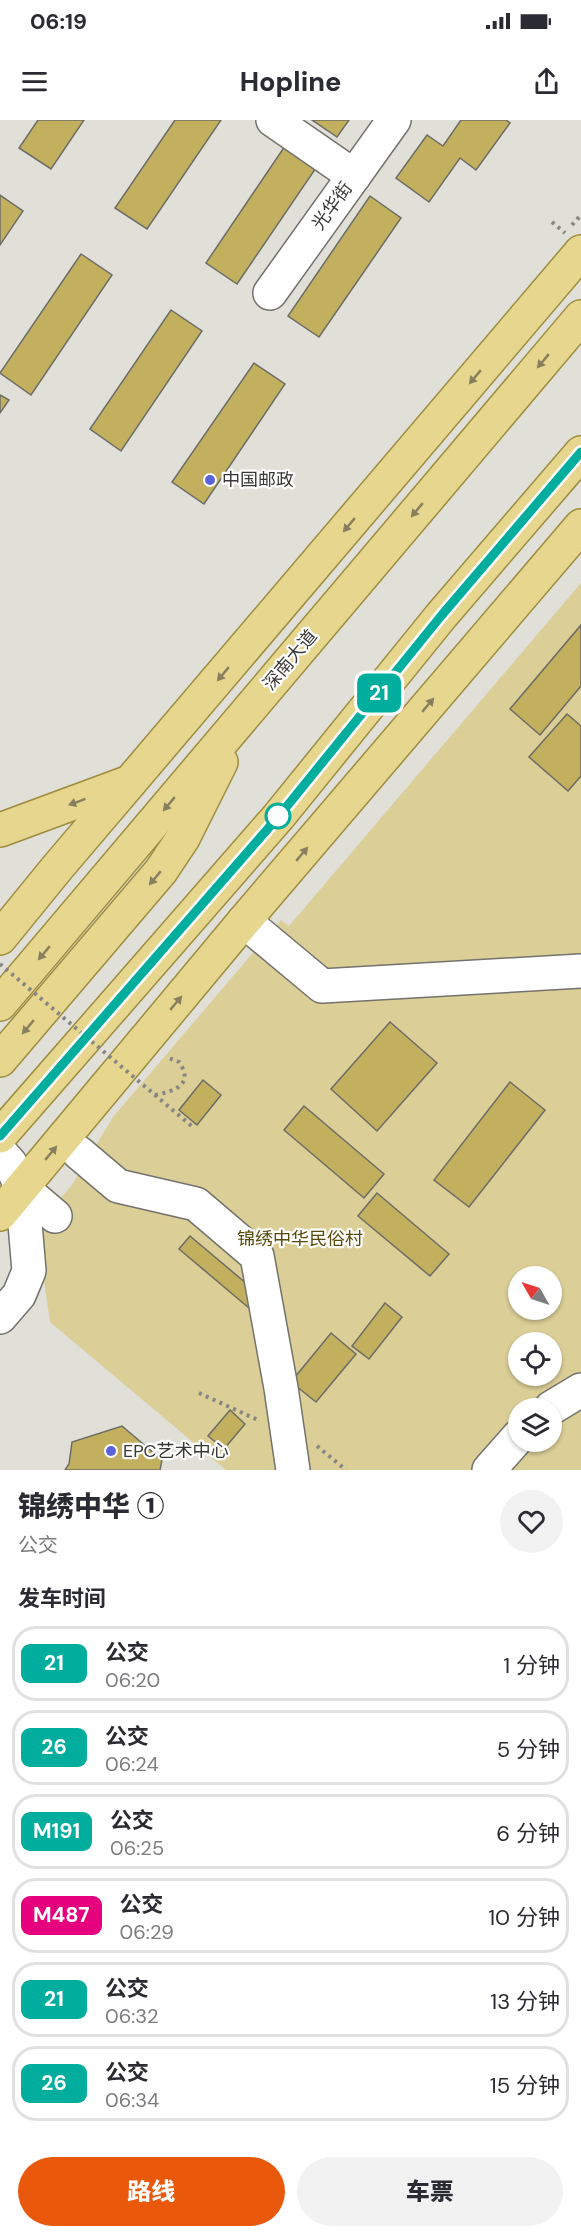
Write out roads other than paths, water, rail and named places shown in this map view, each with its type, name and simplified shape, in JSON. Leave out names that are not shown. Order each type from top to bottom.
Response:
[{"type":"main road","points":[[0,938],[132,782],[573,242]]},
{"type":"main road","name":"深南大道","points":[[0,1005],[581,317]]},
{"type":"main road","points":[[0,1136],[279,816],[434,625],[581,453]]},
{"type":"main road","points":[[0,1214],[244,921],[581,526]]},
{"type":"main road","points":[[0,1060],[161,871],[183,838],[243,717]]},
{"type":"main road","points":[[10,827],[132,782]]},
{"type":"main road","points":[[10,827],[43,830],[51,836],[55,845],[57,868]]},
{"type":"street","points":[[273,120],[354,176]]},
{"type":"street","name":"光华街","points":[[270,293],[394,120]]},
{"type":"street","points":[[244,921],[322,986],[581,971]]},
{"type":"street","points":[[0,1152],[10,1163],[22,1188],[29,1271],[23,1288],[0,1317]]},
{"type":"street","points":[[79,1153],[118,1186],[196,1204],[257,1256],[283,1399],[293,1470]]},
{"type":"street","points":[[22,1188],[55,1216]]},
{"type":"street","points":[[562,1401],[581,1390]]},
{"type":"street","points":[[489,1470],[508,1448]]},
{"type":"place","name":"中国邮政","points":[[210,480]]},
{"type":"place","name":"EPC艺术中心","points":[[111,1451]]},
{"type":"park label","name":"锦绣中华民俗村","points":[[300,1239]]}]
